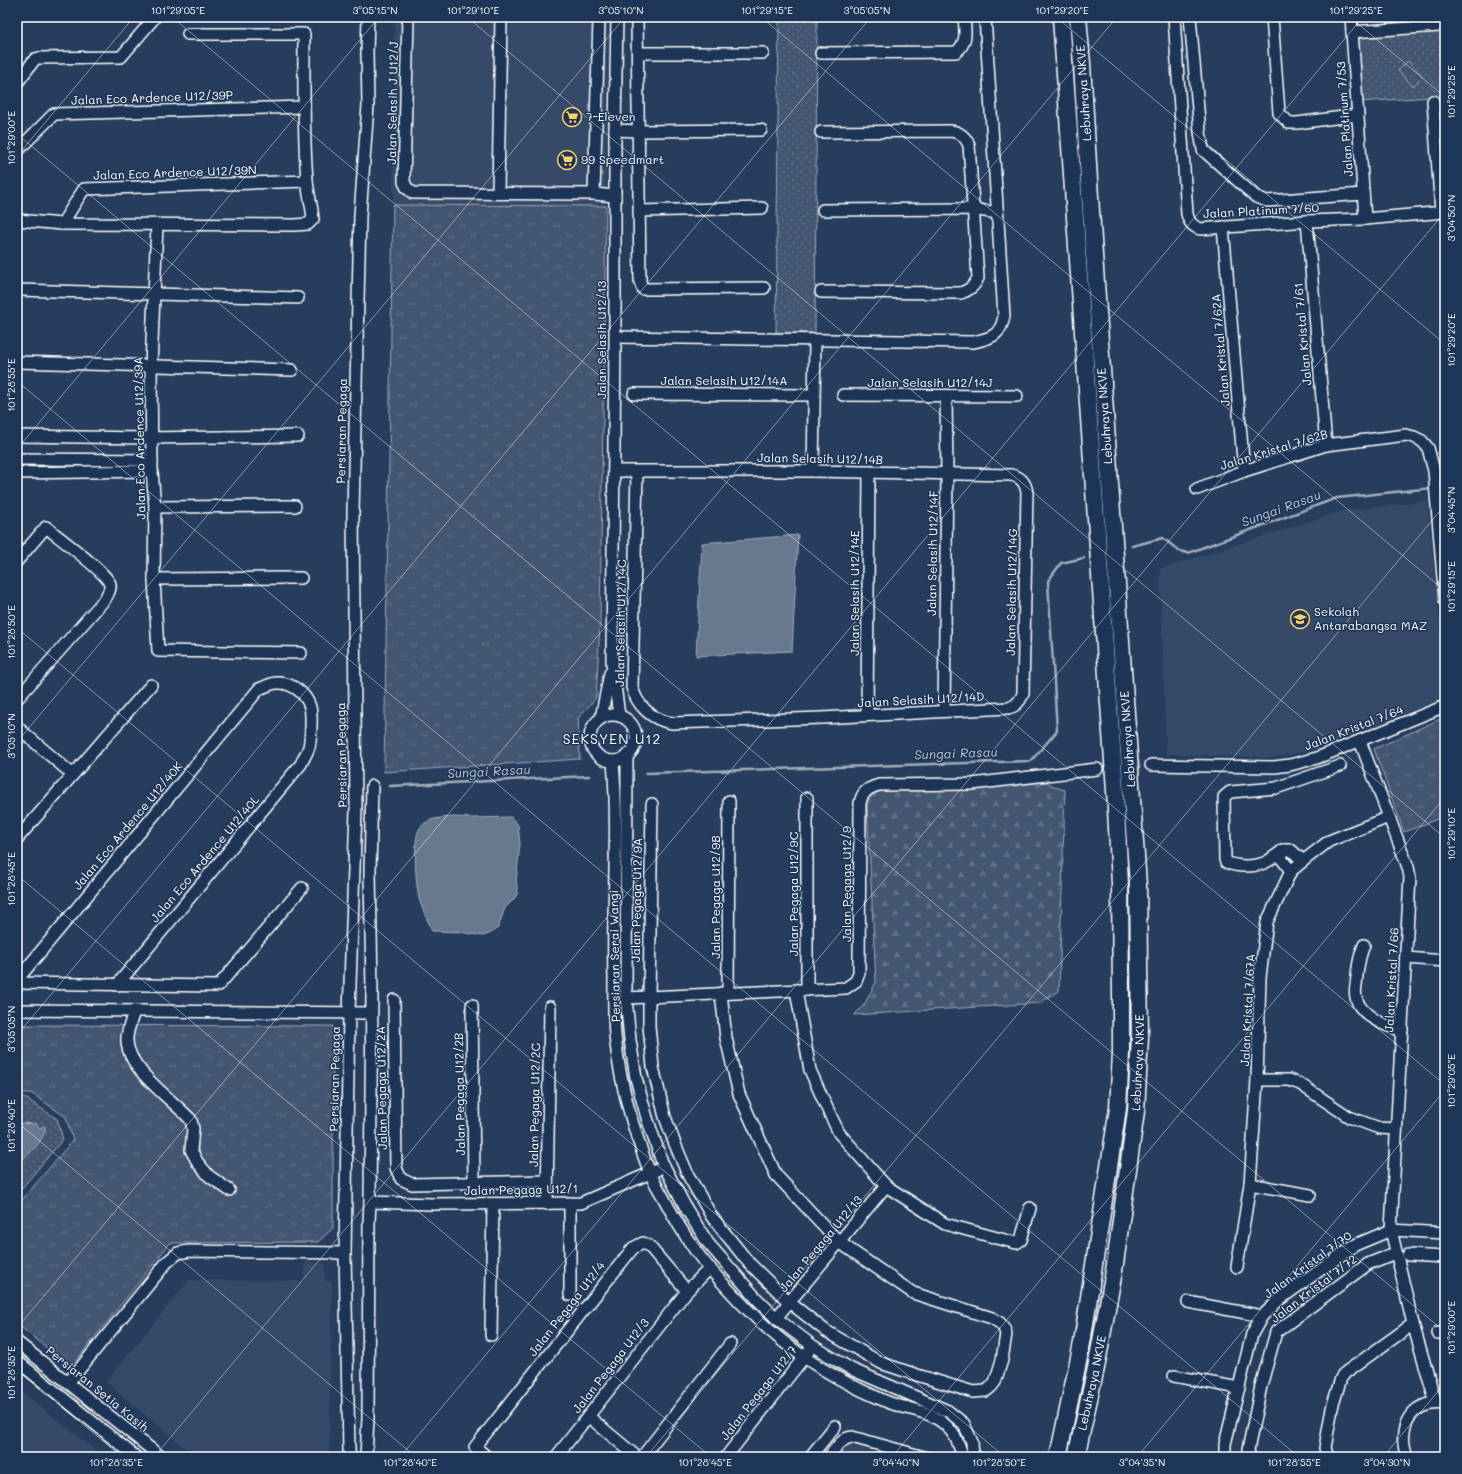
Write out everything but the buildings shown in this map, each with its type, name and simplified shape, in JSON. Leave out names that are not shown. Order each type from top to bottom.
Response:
[{"type":"highway","name":"Lebuhraya NKVE","points":[[1058,1457],[1082,1343],[1118,1108],[1121,1054],[1120,884],[1115,790],[1061,17]]},
{"type":"highway","name":"Lebuhraya NKVE","points":[[1076,1457],[1096,1368],[1114,1271],[1136,1111],[1140,1037],[1138,885],[1078,17]]},
{"type":"street","points":[[17,83],[35,59],[121,57],[155,17]]},
{"type":"street","name":"Persiaran Pegaga","points":[[350,1457],[345,1253],[349,1013],[356,810],[353,512],[360,216],[368,106],[366,53],[368,17]]},
{"type":"street","name":"Jalan Selasih J U12/J","points":[[408,17],[404,182],[407,188],[413,193],[498,193]]},
{"type":"street","points":[[502,17],[498,193],[594,194],[615,196]]},
{"type":"street","points":[[594,194],[599,19],[597,17]]},
{"type":"street","name":"Jalan Selasih U12/13","points":[[617,17],[612,662],[619,716]]},
{"type":"street","points":[[637,17],[640,282],[643,289],[764,288]]},
{"type":"street","points":[[821,53],[956,52],[964,44],[964,17]]},
{"type":"street","points":[[615,338],[974,342],[993,337],[1000,330],[1004,316],[985,17]]},
{"type":"street","name":"Jalan Platinum 7/60","points":[[1174,17],[1187,214],[1191,223],[1200,229],[1307,221],[1365,219],[1443,212]]},
{"type":"street","points":[[1190,17],[1200,132],[1203,150],[1256,197],[1267,202],[1363,194]]},
{"type":"street","points":[[1272,17],[1279,113],[1288,123],[1358,115]]},
{"type":"street","name":"Jalan Platinum 7/53","points":[[1351,17],[1365,219]]},
{"type":"street","points":[[1352,32],[1439,26],[1445,23]]},
{"type":"street","points":[[17,220],[62,224],[157,225],[308,224],[313,219],[307,182],[304,108],[304,34],[188,34]]},
{"type":"street","points":[[638,53],[763,53]]},
{"type":"street","points":[[1433,101],[1443,212]]},
{"type":"street","name":"Jalan Eco Ardence U12/39P","points":[[17,151],[54,114],[304,108]]},
{"type":"street","points":[[615,130],[761,130]]},
{"type":"street","points":[[821,132],[957,132],[962,135],[969,145],[972,209],[978,278],[975,285],[960,293],[821,292]]},
{"type":"street","name":"Jalan Eco Ardence U12/39N","points":[[62,224],[84,189],[307,182]]},
{"type":"street","points":[[639,211],[762,208]]},
{"type":"street","points":[[823,210],[972,209],[997,213]]},
{"type":"street","name":"Jalan Kristal 7/61","points":[[1307,221],[1326,445]]},
{"type":"street","name":"Jalan Eco Ardence U12/39A","points":[[157,225],[151,366],[152,471],[155,507],[154,580],[158,651],[301,653]]},
{"type":"street","name":"Jalan Kristal 7/62A","points":[[1223,227],[1244,471]]},
{"type":"street","points":[[17,290],[298,298]]},
{"type":"street","points":[[813,471],[815,341]]},
{"type":"street","points":[[17,362],[292,370]]},
{"type":"street","name":"Jalan Selasih U12/14A","points":[[634,394],[814,395]]},
{"type":"street","name":"Jalan Selasih U12/14J","points":[[843,395],[1017,396]]},
{"type":"street","name":"Jalan Selasih U12/14F","points":[[944,711],[947,474],[946,396]]},
{"type":"street","name":"Jalan Kristal 7/62B","points":[[1196,489],[1244,471],[1326,445],[1406,435],[1414,437],[1422,441],[1428,448],[1434,471],[1439,503],[1445,601]]},
{"type":"street","points":[[17,436],[152,438],[298,436]]},
{"type":"street","points":[[17,459],[152,460]]},
{"type":"street","points":[[17,473],[152,471]]},
{"type":"street","name":"Jalan Selasih U12/14B","points":[[614,471],[813,471],[1011,475],[1020,478],[1024,482]]},
{"type":"street","name":"Jalan Selasih U12/14C","points":[[636,472],[632,687],[634,696],[652,716],[662,721],[672,723],[822,718]]},
{"type":"street","name":"Jalan Selasih U12/14E","points":[[867,715],[869,472]]},
{"type":"street","name":"Jalan Selasih U12/14G","points":[[1019,701],[1023,694],[1027,492],[1024,482]]},
{"type":"street","points":[[155,507],[295,506]]},
{"type":"street","points":[[17,561],[46,527],[102,573],[110,584],[110,590],[105,599],[17,699]]},
{"type":"street","points":[[154,580],[301,578]]},
{"type":"street","name":"Jalan Selasih U12/13","points":[[602,718],[612,662]]},
{"type":"street","name":"Jalan Eco Ardence U12/40L","points":[[117,985],[301,764],[308,748],[310,736],[310,707],[306,698],[298,690],[288,684],[276,683],[259,689]]},
{"type":"street","points":[[17,839],[151,685]]},
{"type":"street","name":"Jalan Eco Ardence U12/40K","points":[[17,980],[259,689]]},
{"type":"street","name":"Jalan Selasih U12/14D","points":[[822,718],[1012,708],[1019,701]]},
{"type":"street","name":"Jalan Kristal 7/64","points":[[1151,765],[1274,768],[1317,758],[1445,706]]},
{"type":"street","points":[[613,715],[619,716],[626,719],[631,724],[636,737],[635,744],[627,756],[613,761],[605,760],[594,751],[590,737],[592,729],[602,718],[613,715]]},
{"type":"street","points":[[17,727],[72,774]]},
{"type":"street","name":"Jalan Kristal 7/66","points":[[1360,741],[1408,867],[1410,877],[1391,1230],[1395,1243],[1395,1253],[1413,1324],[1440,1404]]},
{"type":"street","name":"Persiaran Serai Wangi","points":[[627,756],[626,998],[630,1040],[636,1078],[647,1118],[664,1166],[687,1210],[708,1243],[742,1283],[776,1318],[813,1346],[852,1369],[948,1411],[964,1424],[972,1442],[974,1457]]},
{"type":"street","name":"Persiaran Serai Wangi","points":[[613,761],[616,795],[613,930],[615,1042],[622,1082],[650,1174],[674,1217],[696,1251],[746,1309],[766,1328],[804,1358],[852,1386],[887,1402],[930,1415],[941,1421],[955,1434],[962,1457]]},
{"type":"street","points":[[1303,861],[1291,850],[1284,850],[1268,861],[1257,866],[1240,866],[1226,862],[1224,860],[1224,797],[1230,792],[1276,788],[1340,766]]},
{"type":"street","name":"Jalan Pegaga U12/9","points":[[626,998],[846,988],[856,981],[859,973],[860,803],[861,796],[865,791],[871,787],[879,785],[972,784],[1097,769]]},
{"type":"street","points":[[366,1457],[368,1418],[372,1013],[370,871],[372,786]]},
{"type":"street","name":"Jalan Pegaga U12/9C","points":[[807,798],[802,990],[810,1070],[839,1133],[886,1186],[945,1224],[1016,1243],[1021,1240],[1030,1208]]},
{"type":"street","name":"Jalan Pegaga U12/9B","points":[[729,801],[725,993],[726,1038],[739,1094],[776,1175],[839,1242],[913,1293],[996,1320],[1004,1328],[1006,1334],[1002,1360]]},
{"type":"street","name":"Jalan Pegaga U12/9A","points":[[652,804],[648,997],[653,1067],[665,1117],[675,1144],[688,1175],[712,1217],[749,1263],[789,1302],[826,1331],[881,1362],[973,1392],[986,1391],[991,1387],[995,1382],[1002,1360]]},
{"type":"street","name":"Jalan Kristal 7/67A","points":[[1236,1267],[1250,1184],[1257,1080],[1260,977],[1267,922],[1292,872],[1303,861],[1329,840],[1389,817]]},
{"type":"street","points":[[1284,850],[1281,858],[1292,872]]},
{"type":"street","points":[[17,983],[219,985],[302,888]]},
{"type":"street","points":[[1364,945],[1361,952],[1357,974],[1356,997],[1359,1006],[1380,1023],[1391,1028],[1402,1030]]},
{"type":"street","points":[[1406,958],[1445,961]]},
{"type":"street","name":"Jalan Pegaga U12/2A","points":[[394,1000],[396,1168],[402,1179],[412,1184],[474,1182]]},
{"type":"street","name":"Jalan Pegaga U12/2B","points":[[472,1005],[474,1182]]},
{"type":"street","name":"Jalan Pegaga U12/2C","points":[[547,1204],[550,1007]]},
{"type":"street","points":[[17,1010],[372,1013]]},
{"type":"street","points":[[134,1011],[127,1041],[132,1059],[140,1072],[191,1120],[193,1129],[190,1150],[198,1163],[209,1176],[229,1190]]},
{"type":"street","points":[[1257,1080],[1289,1080],[1300,1084],[1349,1117],[1379,1128],[1396,1129]]},
{"type":"street","name":"Jalan Pegaga U12/1","points":[[370,1202],[493,1204],[581,1203],[650,1174],[664,1166]]},
{"type":"street","points":[[474,1182],[547,1181]]},
{"type":"street","points":[[1250,1184],[1310,1195]]},
{"type":"street","name":"Jalan Pegaga U12/13","points":[[776,1318],[886,1186]]},
{"type":"street","points":[[570,1203],[570,1295]]},
{"type":"street","points":[[491,1335],[493,1204]]},
{"type":"street","name":"Jalan Kristal 7/70","points":[[1225,1457],[1225,1444],[1240,1388],[1252,1334],[1262,1316],[1280,1299],[1354,1245],[1391,1230],[1445,1233]]},
{"type":"street","name":"Jalan Pegaga U12/4","points":[[487,1457],[475,1447],[632,1248],[643,1243],[649,1246],[687,1291]]},
{"type":"street","points":[[68,1383],[167,1262],[178,1253],[189,1251],[345,1253]]},
{"type":"street","name":"Jalan Kristal 7/72","points":[[1250,1457],[1248,1450],[1276,1332],[1368,1264],[1395,1253]]},
{"type":"street","points":[[1408,1255],[1445,1257]]},
{"type":"street","name":"Jalan Pegaga U12/3","points":[[556,1457],[687,1291],[710,1268]]},
{"type":"street","points":[[1188,1302],[1262,1316]]},
{"type":"street","points":[[1328,1457],[1325,1448],[1332,1408],[1341,1378],[1346,1372],[1413,1324]]},
{"type":"street","name":"Persiaran Setia Kasih","points":[[17,1342],[161,1457]]},
{"type":"street","points":[[642,1457],[730,1344]]},
{"type":"street","name":"Jalan Pegaga U12/7","points":[[726,1457],[813,1346]]},
{"type":"street","points":[[17,1361],[136,1457]]},
{"type":"street","points":[[1174,1376],[1240,1388]]},
{"type":"street","points":[[1407,1457],[1403,1446],[1405,1426],[1410,1415],[1420,1408],[1440,1404]]},
{"type":"street","points":[[588,1416],[637,1457]]},
{"type":"street","points":[[368,1418],[371,1457]]},
{"type":"street","points":[[810,1457],[835,1426]]},
{"type":"street","points":[[829,1457],[840,1442],[844,1439],[852,1437],[924,1457]]},
{"type":"shaded area","points":[[395,17],[608,17],[606,206],[393,205]]},
{"type":"shaded area","name":"Sekolah Antarabangsa MAZ","points":[[1427,501],[1445,671],[1445,698],[1309,751],[1272,758],[1166,754],[1160,569],[1342,511]]},
{"type":"shaded area","points":[[798,535],[792,651],[696,656],[702,543]]},
{"type":"shaded area","points":[[454,817],[511,817],[518,825],[520,844],[516,881],[518,892],[515,898],[505,908],[498,928],[483,936],[460,932],[432,931],[419,899],[415,851],[420,828],[423,824],[431,820]]},
{"type":"shaded area","points":[[17,1123],[36,1124],[39,1128],[44,1126],[46,1130],[41,1140],[30,1153],[17,1164]]},
{"type":"shaded area","points":[[305,1262],[325,1263],[325,1281],[332,1282],[329,1457],[195,1457],[106,1382],[189,1280],[304,1281]]},
{"type":"shaded area","points":[[17,1388],[104,1457],[17,1457]]},
{"type":"shaded area","points":[[847,1430],[939,1453],[941,1457],[826,1457]]},
{"type":"green space","points":[[779,17],[817,17],[815,333],[776,333]]},
{"type":"green space","points":[[1445,24],[1445,96],[1360,102],[1356,39],[1439,27]]},
{"type":"green space","points":[[1408,61],[1423,76],[1413,86],[1398,71]]},
{"type":"green space","points":[[393,205],[606,206],[600,625],[596,698],[578,718],[580,759],[384,772]]},
{"type":"green space","points":[[1445,717],[1445,816],[1404,832],[1374,749]]},
{"type":"green space","points":[[1046,782],[1065,790],[1059,991],[1040,1003],[854,1015],[864,1005],[876,982],[867,806],[871,796],[880,791],[975,789]]},
{"type":"green space","points":[[17,1025],[333,1026],[333,1228],[318,1242],[170,1243],[71,1367],[17,1324],[17,1206],[73,1140],[66,1117],[31,1093],[17,1093]]},
{"type":"green space","points":[[17,1097],[25,1098],[57,1119],[63,1139],[17,1194]]},
{"type":"waterway","name":"Sungai Rasau","points":[[1439,487],[1445,486]]},
{"type":"waterway","name":"Sungai Rasau","points":[[1132,546],[1163,538],[1179,551],[1188,553],[1337,498],[1432,488]]},
{"type":"waterway","name":"Sungai Rasau","points":[[646,773],[1031,761],[1057,731],[1048,581],[1061,563],[1084,558]]},
{"type":"waterway","name":"Sungai Rasau","points":[[390,786],[589,776]]},
{"type":"tunnel","points":[[1097,769],[1151,765]]},
{"type":"place","name":"7-Eleven","points":[[572,117]]},
{"type":"place","name":"99 Speedmart","points":[[567,160]]},
{"type":"place","name":"Sekolah Antarabangsa MAZ","points":[[1300,619]]},
{"type":"district","name":"SEKSYEN U12","points":[[612,739]]}]
